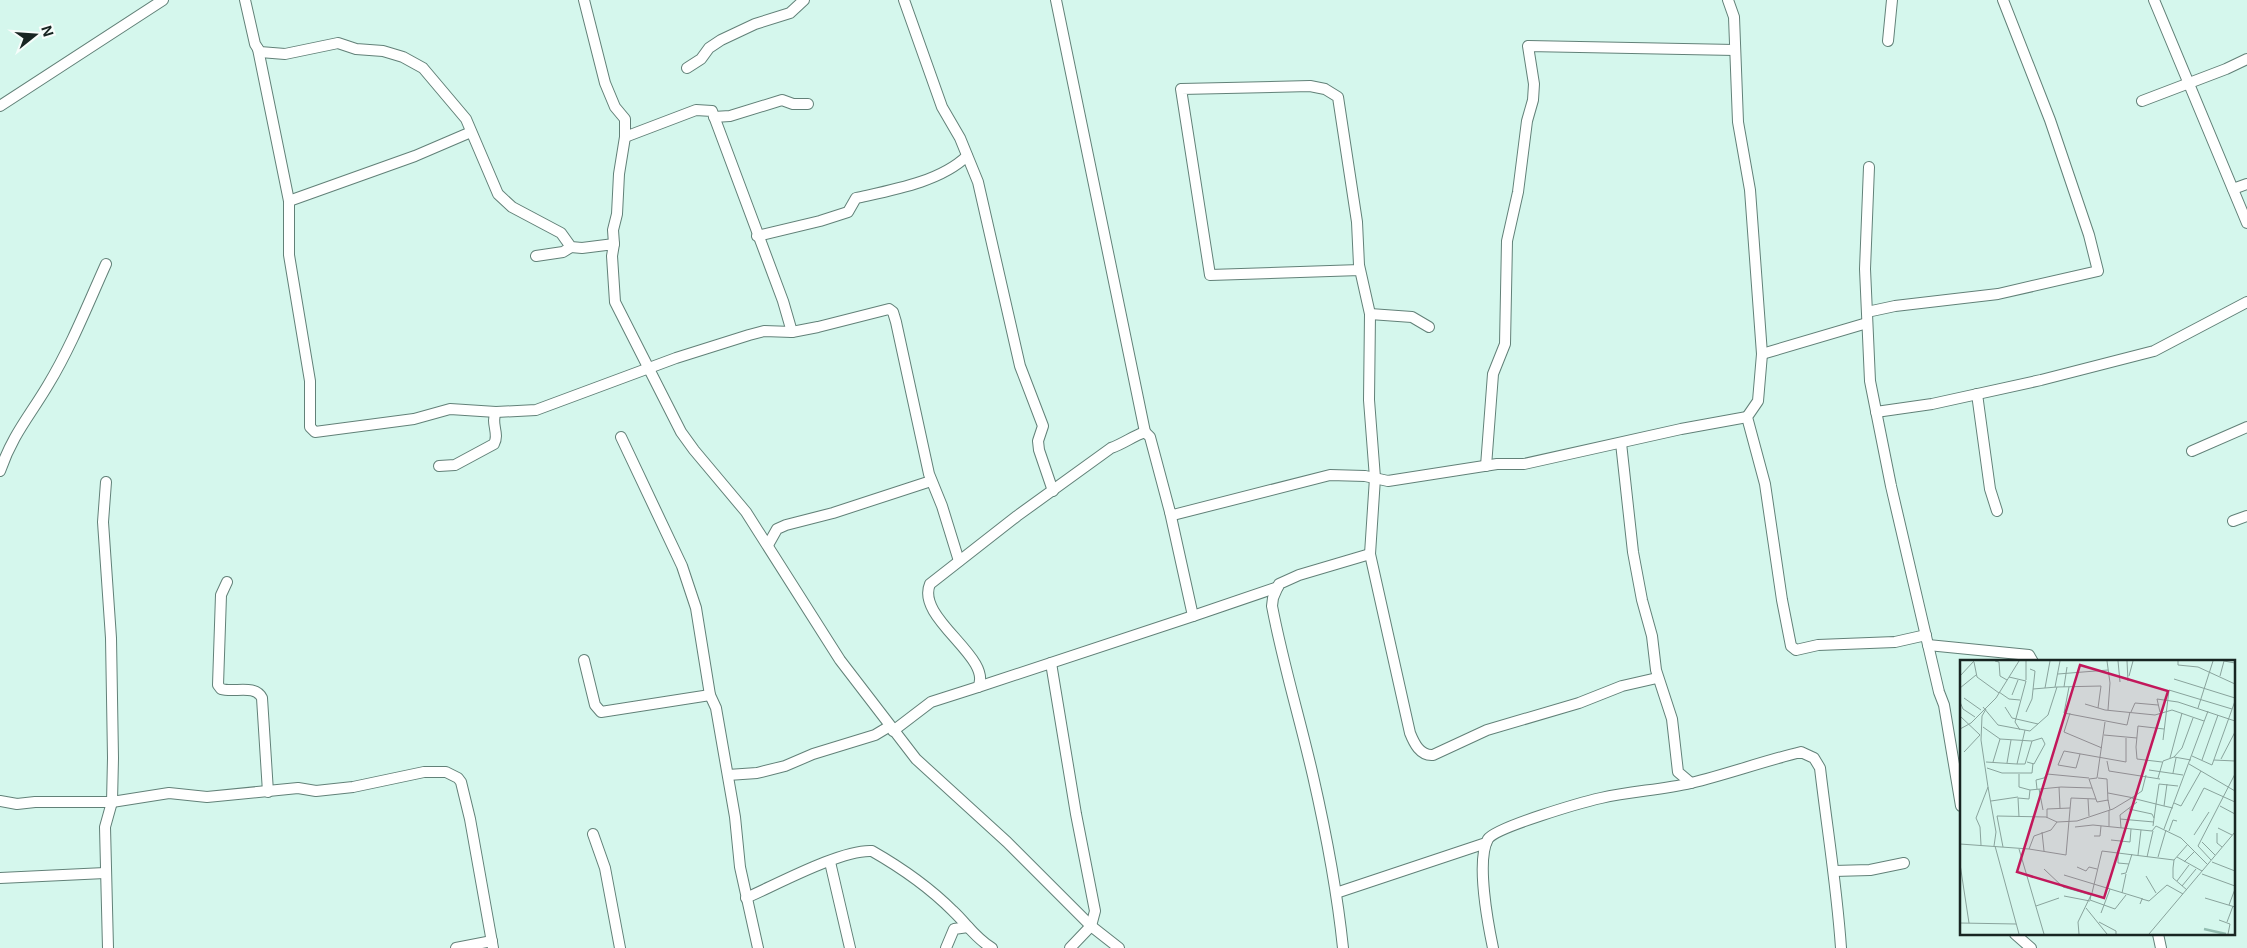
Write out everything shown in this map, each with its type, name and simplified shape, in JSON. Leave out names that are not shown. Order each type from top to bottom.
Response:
[{"type":"street","points":[[0,106],[162,0]]},
{"type":"street","points":[[245,0],[258,50],[290,201],[289,255],[310,381],[310,426],[315,432],[414,419],[450,409],[496,412],[544,408],[684,355],[749,335],[764,331],[792,332],[886,310],[894,312],[931,481],[942,506],[958,561]]},
{"type":"street","points":[[584,0],[605,83],[615,107],[624,119],[625,137],[619,174],[618,214],[613,230],[614,244],[612,256],[616,302],[687,442],[746,512],[840,660],[916,759],[1008,842],[1091,926],[1119,948]]},
{"type":"street","points":[[687,68],[701,59],[709,48],[721,40],[755,24],[790,13],[804,0]]},
{"type":"street","points":[[904,0],[942,108],[960,138],[978,182],[1020,366],[1043,426],[1038,441],[1039,450],[1052,491]]},
{"type":"street","points":[[1056,0],[1145,432],[1154,447],[1193,616]]},
{"type":"street","points":[[1170,512],[1173,515],[1330,475],[1365,476],[1388,482],[1486,466],[1524,464],[1681,429],[1747,418],[1758,401],[1762,354],[1750,190],[1738,122],[1734,17],[1728,0]]},
{"type":"street","points":[[1888,41],[1892,0]]},
{"type":"street","points":[[1867,312],[1895,306],[1998,294],[2098,271],[2090,236],[2050,120],[2003,0]]},
{"type":"street","points":[[2154,0],[2247,223]]},
{"type":"street","points":[[258,50],[267,53],[285,54],[338,43],[356,49],[383,51],[403,57],[423,68],[453,101],[466,119],[498,194],[512,207],[561,233],[571,246],[582,248],[614,244]]},
{"type":"street","points":[[1486,466],[1493,374],[1504,344],[1507,241],[1518,192],[1527,121],[1533,100],[1534,84],[1528,46],[1735,50]]},
{"type":"street","points":[[2142,100],[2190,83],[2247,59]]},
{"type":"street","points":[[1360,270],[1210,275],[1181,89],[1310,86],[1325,89],[1338,96],[1356,213],[1360,270],[1370,314],[1369,400],[1375,478],[1370,554],[1410,733],[1420,751],[1433,755],[1487,730],[1579,703],[1622,686],[1658,678]]},
{"type":"street","points":[[714,117],[730,116],[782,100],[793,104],[808,104]]},
{"type":"street","points":[[625,137],[696,110],[712,111],[757,236],[783,301],[792,332]]},
{"type":"street","points":[[290,201],[415,156],[471,132]]},
{"type":"street","points":[[757,236],[820,221],[848,212],[856,198],[923,183],[938,173],[958,166],[967,156]]},
{"type":"street","points":[[1869,167],[1865,233],[1870,380],[1891,486],[1948,725],[1960,800]]},
{"type":"street","points":[[2233,189],[2247,184]]},
{"type":"street","points":[[536,256],[563,252],[571,246]]},
{"type":"street","points":[[0,471],[8,446],[48,385],[66,351],[106,264]]},
{"type":"street","points":[[1876,412],[1977,394],[2041,380],[2154,351],[2247,302]]},
{"type":"street","points":[[1370,314],[1412,317],[1429,327]]},
{"type":"street","points":[[1762,354],[1867,323]]},
{"type":"street","points":[[1977,394],[1990,489],[1997,511]]},
{"type":"street","points":[[439,466],[456,465],[494,444],[496,436],[492,420],[496,412]]},
{"type":"street","points":[[1747,418],[1765,484],[1782,600],[1793,649],[1818,645],[1927,640],[2029,655],[2032,660]]},
{"type":"street","points":[[2192,451],[2247,427]]},
{"type":"street","points":[[978,687],[980,680],[977,668],[932,606],[928,593],[934,580],[1111,448],[1145,432]]},
{"type":"street","points":[[621,438],[682,566],[696,608],[710,695],[716,708],[736,818],[740,867],[758,948]]},
{"type":"street","points":[[1621,443],[1633,552],[1642,600],[1652,636],[1658,678],[1672,719],[1678,772],[1691,783]]},
{"type":"street","points":[[768,544],[777,529],[786,525],[931,481]]},
{"type":"street","points":[[106,482],[103,522],[111,638],[112,802],[105,827],[108,948]]},
{"type":"street","points":[[2232,521],[2247,516]]},
{"type":"street","points":[[728,775],[757,772],[785,766],[813,754],[892,729],[931,702],[1278,587],[1280,584],[1298,575],[1370,554]]},
{"type":"street","points":[[226,582],[221,595],[218,685],[221,689],[227,691],[254,690],[259,692],[262,698],[268,792]]},
{"type":"street","points":[[1278,587],[1272,606],[1313,776],[1336,894],[1342,948]]},
{"type":"street","points":[[584,660],[595,705],[601,712],[710,695]]},
{"type":"street","points":[[1051,663],[1076,814],[1095,911],[1091,926],[1070,948]]},
{"type":"street","points":[[1493,948],[1483,877],[1483,854],[1486,843],[1494,833],[1601,798],[1691,783],[1801,752],[1811,756],[1820,768],[1829,846],[1834,871],[1840,948]]},
{"type":"street","points":[[0,801],[17,804],[35,802],[112,802],[169,793],[207,797],[298,788],[316,791],[352,787],[424,772],[446,772],[458,778],[470,819],[492,945],[456,948]]},
{"type":"street","points":[[1658,788],[1678,772]]},
{"type":"street","points":[[593,834],[605,868],[620,948]]},
{"type":"street","points":[[1336,894],[1486,843]]},
{"type":"street","points":[[746,898],[830,862],[855,853],[872,851],[934,895],[992,948]]},
{"type":"street","points":[[830,862],[850,948]]},
{"type":"street","points":[[1834,871],[1870,870],[1904,863]]},
{"type":"street","points":[[0,878],[105,873]]},
{"type":"street","points":[[1080,914],[1080,938]]},
{"type":"street","points":[[946,948],[954,928],[968,927]]},
{"type":"street","points":[[2017,936],[2031,948]]}]
